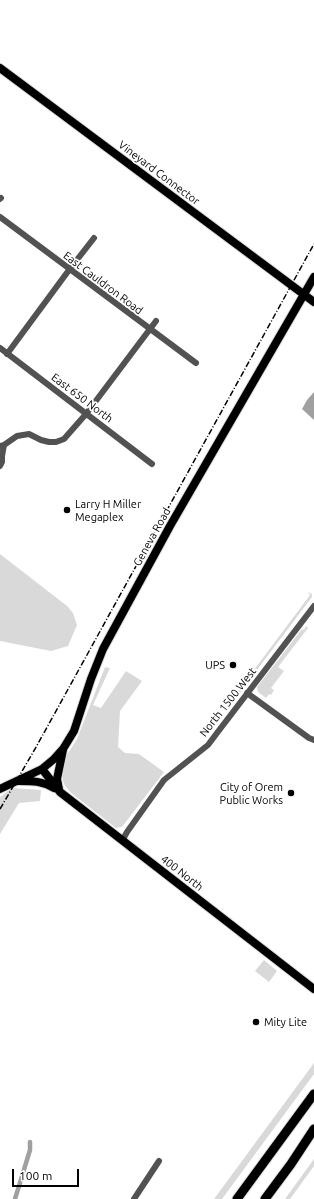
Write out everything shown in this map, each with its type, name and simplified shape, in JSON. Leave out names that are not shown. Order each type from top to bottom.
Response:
[{"type":"highway","points":[[237,1199],[314,1094]]},
{"type":"highway","points":[[265,1199],[291,1164],[314,1129]]},
{"type":"main road","name":"Vineyard Connector","points":[[0,68],[314,302]]},
{"type":"main road","name":"Geneva Road","points":[[0,789],[42,769],[63,749],[74,731],[91,679],[103,649],[170,526],[314,277]]},
{"type":"main road","points":[[60,792],[57,779],[63,749]]},
{"type":"main road","name":"400 North","points":[[42,769],[60,792],[314,989]]},
{"type":"main road","points":[[16,781],[46,783],[60,792]]},
{"type":"street","name":"East Cauldron Road","points":[[0,217],[149,330],[196,363]]},
{"type":"street","points":[[7,354],[94,238]]},
{"type":"street","points":[[0,466],[2,462],[2,446],[17,436],[29,434],[44,441],[53,442],[61,441],[68,435],[86,414],[156,321]]},
{"type":"street","name":"East 650 North","points":[[0,348],[152,464]]},
{"type":"street","name":"North 1500 West","points":[[122,841],[164,780],[208,745],[314,606]]},
{"type":"street","points":[[247,693],[309,738],[314,740]]},
{"type":"street","points":[[134,1199],[159,1161]]},
{"type":"shaded area","points":[[314,392],[314,420],[302,409]]},
{"type":"shaded area","points":[[0,554],[67,606],[73,613],[77,625],[68,646],[51,651],[0,641]]},
{"type":"shaded area","points":[[308,592],[312,594],[312,597],[229,707],[225,707],[224,705],[227,706],[310,595]]},
{"type":"shaded area","points":[[306,626],[308,628],[278,667],[284,671],[271,688],[274,690],[271,695],[269,694],[266,698],[258,692],[257,687],[302,629],[304,630]]},
{"type":"shaded area","points":[[105,667],[110,668],[93,705],[101,708],[126,671],[142,681],[120,711],[118,747],[125,753],[139,754],[164,772],[122,827],[116,828],[70,792],[64,784],[62,776],[65,758],[77,739]]},
{"type":"shaded area","points":[[12,788],[41,790],[40,801],[19,803],[0,834],[0,797]]},
{"type":"shaded area","points":[[264,960],[277,971],[269,982],[255,971]]},
{"type":"shaded area","points":[[314,1063],[314,1074],[222,1199],[214,1199]]},
{"type":"shaded area","points":[[314,1159],[314,1166],[290,1199],[285,1199]]},
{"type":"waterway","points":[[15,1199],[30,1150],[30,1142]]},
{"type":"railway","points":[[0,809],[35,749],[314,244]]},
{"type":"place","name":"Larry H Miller Megaplex","points":[[67,510]]},
{"type":"place","name":"UPS","points":[[233,665]]},
{"type":"place","name":"City of Orem Public Works","points":[[291,793]]},
{"type":"place","name":"Mity Lite","points":[[256,1022]]}]
